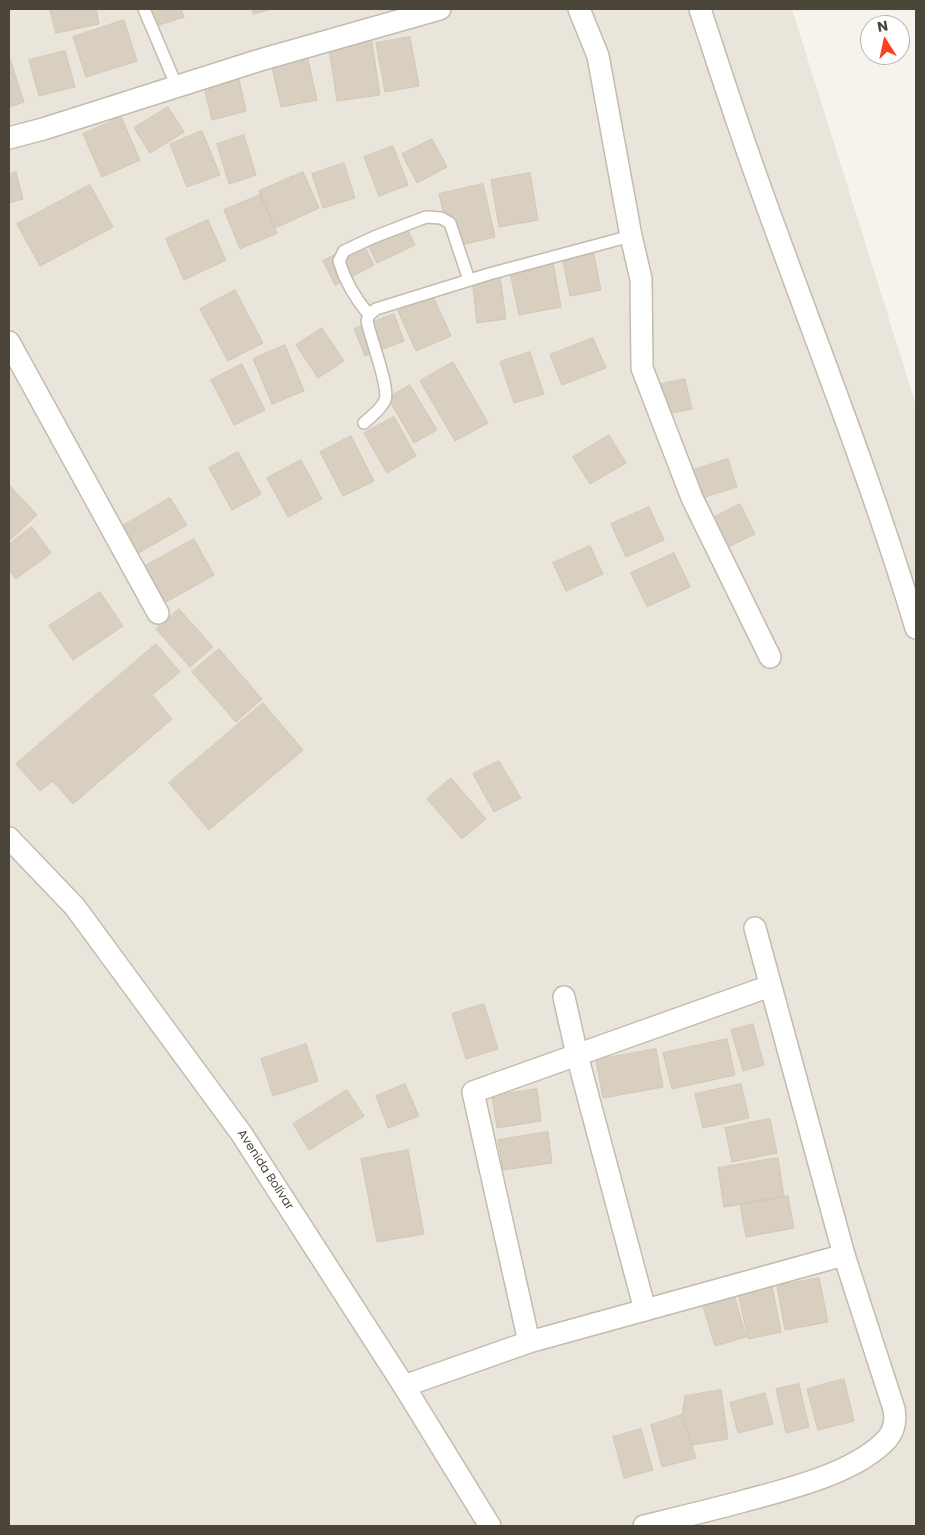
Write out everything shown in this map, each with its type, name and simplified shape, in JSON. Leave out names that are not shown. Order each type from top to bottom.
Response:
[{"type":"street","points":[[9,138],[260,60],[440,9]]},
{"type":"street","points":[[579,9],[598,56],[631,236],[641,278],[642,368],[692,498],[770,657]]},
{"type":"street","points":[[700,9],[758,183],[823,354],[898,568],[916,628]]},
{"type":"street","points":[[9,342],[158,613]]},
{"type":"street","name":"Avenida Bolívar","points":[[9,838],[75,908],[241,1132],[404,1386],[490,1526]]},
{"type":"street","points":[[644,1526],[784,1490],[842,1470],[863,1458],[888,1437],[894,1428],[896,1419],[844,1255],[755,928]]},
{"type":"street","points":[[529,1342],[473,1092],[770,986]]},
{"type":"street","points":[[564,997],[577,1054],[645,1310]]},
{"type":"street","points":[[404,1386],[529,1342],[844,1255]]},
{"type":"lane","points":[[144,9],[177,87]]},
{"type":"lane","points":[[369,315],[343,276],[339,261],[344,251],[426,217],[441,218],[450,223],[469,280]]},
{"type":"lane","points":[[364,423],[379,410],[386,399],[386,386],[367,322],[369,315],[376,309],[469,280],[631,236]]},
{"type":"shaded area","points":[[9,9],[792,9],[916,405],[916,1526],[9,1526]]},
{"type":"building","points":[[50,9],[96,9],[99,24],[56,33]]},
{"type":"building","points":[[148,9],[181,9],[184,17],[153,27]]},
{"type":"building","points":[[252,9],[271,9],[254,14]]},
{"type":"building","points":[[124,20],[137,61],[86,77],[73,37]]},
{"type":"building","points":[[371,36],[380,95],[337,101],[328,42]]},
{"type":"building","points":[[410,37],[419,86],[385,92],[376,43]]},
{"type":"building","points":[[305,46],[317,100],[281,107],[269,54]]},
{"type":"building","points":[[65,51],[75,87],[39,96],[29,60]]},
{"type":"building","points":[[9,56],[24,102],[9,107]]},
{"type":"building","points":[[236,66],[246,111],[212,120],[201,75]]},
{"type":"building","points":[[168,107],[184,132],[150,153],[134,128]]},
{"type":"building","points":[[121,117],[140,160],[102,177],[83,134]]},
{"type":"building","points":[[202,131],[220,175],[187,187],[170,144]]},
{"type":"building","points":[[244,135],[256,175],[229,184],[217,144]]},
{"type":"building","points":[[432,139],[447,167],[417,183],[402,154]]},
{"type":"building","points":[[393,146],[408,185],[379,196],[364,157]]},
{"type":"building","points":[[344,163],[355,198],[323,208],[312,174]]},
{"type":"building","points":[[16,172],[23,199],[9,203],[9,174]]},
{"type":"building","points":[[303,172],[319,208],[275,228],[259,191]]},
{"type":"building","points":[[530,173],[538,220],[499,227],[491,180]]},
{"type":"building","points":[[483,184],[495,237],[452,247],[439,194]]},
{"type":"building","points":[[90,185],[113,227],[40,266],[17,224]]},
{"type":"building","points":[[260,195],[277,233],[240,249],[224,210]]},
{"type":"building","points":[[208,220],[226,260],[184,280],[166,239]]},
{"type":"building","points":[[403,220],[415,245],[377,263],[365,239]]},
{"type":"building","points":[[362,241],[374,265],[335,285],[323,261]]},
{"type":"building","points":[[593,250],[601,290],[570,296],[562,256]]},
{"type":"building","points":[[553,263],[561,307],[519,315],[510,272]]},
{"type":"building","points":[[500,276],[506,319],[477,323],[472,279]]},
{"type":"building","points":[[235,290],[263,343],[228,361],[200,309]]},
{"type":"building","points":[[433,296],[451,336],[416,351],[398,311]]},
{"type":"building","points":[[394,314],[404,341],[365,356],[354,329]]},
{"type":"building","points":[[322,328],[344,361],[318,378],[296,345]]},
{"type":"building","points":[[593,338],[606,368],[562,385],[550,355]]},
{"type":"building","points":[[285,345],[304,391],[272,404],[253,359]]},
{"type":"building","points":[[530,352],[544,394],[514,403],[500,362]]},
{"type":"building","points":[[453,362],[488,423],[455,441],[420,381]]},
{"type":"building","points":[[242,364],[265,410],[234,425],[211,380]]},
{"type":"building","points":[[685,379],[692,409],[658,416],[652,386]]},
{"type":"building","points":[[410,385],[437,430],[414,443],[388,398]]},
{"type":"building","points":[[394,417],[416,456],[387,473],[364,433]]},
{"type":"building","points":[[609,435],[626,463],[590,484],[573,457]]},
{"type":"building","points":[[351,436],[374,481],[343,496],[320,452]]},
{"type":"building","points":[[238,452],[261,494],[232,510],[209,468]]},
{"type":"building","points":[[728,459],[737,487],[689,502],[680,474]]},
{"type":"building","points":[[301,460],[322,499],[288,517],[267,478]]},
{"type":"building","points":[[9,485],[37,515],[9,541]]},
{"type":"building","points":[[170,498],[187,525],[135,555],[119,528]]},
{"type":"building","points":[[740,504],[755,534],[714,554],[699,525]]},
{"type":"building","points":[[649,507],[664,540],[626,557],[611,524]]},
{"type":"building","points":[[32,527],[51,553],[16,579],[9,570],[9,544]]},
{"type":"building","points":[[194,539],[214,575],[159,606],[138,570]]},
{"type":"building","points":[[590,546],[603,574],[566,591],[553,563]]},
{"type":"building","points":[[674,553],[690,587],[647,607],[631,573]]},
{"type":"building","points":[[100,592],[123,626],[73,660],[49,626]]},
{"type":"building","points":[[179,609],[213,647],[190,667],[156,629]]},
{"type":"building","points":[[156,644],[180,672],[152,695],[172,719],[73,804],[53,781],[40,791],[16,764]]},
{"type":"building","points":[[219,649],[262,699],[236,722],[192,672]]},
{"type":"building","points":[[263,703],[303,750],[209,830],[169,783]]},
{"type":"building","points":[[499,761],[521,798],[494,812],[473,774]]},
{"type":"building","points":[[451,778],[486,819],[462,839],[427,799]]},
{"type":"building","points":[[484,1004],[498,1049],[466,1059],[452,1014]]},
{"type":"building","points":[[753,1024],[764,1065],[743,1071],[731,1030]]},
{"type":"building","points":[[727,1039],[735,1075],[672,1089],[663,1053]]},
{"type":"building","points":[[306,1044],[318,1081],[273,1096],[261,1059]]},
{"type":"building","points":[[656,1049],[663,1087],[603,1098],[596,1060]]},
{"type":"building","points":[[405,1084],[419,1116],[388,1128],[376,1096]]},
{"type":"building","points":[[741,1084],[749,1118],[703,1128],[695,1094]]},
{"type":"building","points":[[537,1089],[541,1121],[497,1128],[492,1096]]},
{"type":"building","points":[[347,1090],[364,1116],[309,1150],[293,1124]]},
{"type":"building","points":[[770,1119],[777,1153],[732,1162],[725,1128]]},
{"type":"building","points":[[548,1132],[552,1163],[503,1170],[498,1140]]},
{"type":"building","points":[[408,1150],[424,1234],[377,1242],[361,1159]]},
{"type":"building","points":[[778,1158],[784,1197],[724,1207],[718,1168]]},
{"type":"building","points":[[788,1196],[794,1228],[746,1237],[740,1204]]},
{"type":"building","points":[[819,1278],[828,1322],[785,1330],[777,1286]]},
{"type":"building","points":[[772,1286],[781,1332],[748,1339],[738,1293]]},
{"type":"building","points":[[734,1294],[746,1337],[715,1346],[702,1303]]},
{"type":"building","points":[[844,1379],[854,1421],[818,1430],[807,1389]]},
{"type":"building","points":[[799,1384],[809,1427],[786,1433],[776,1389]]},
{"type":"building","points":[[721,1390],[728,1439],[692,1445],[682,1415],[685,1396]]},
{"type":"building","points":[[765,1393],[773,1424],[738,1433],[730,1403]]},
{"type":"building","points":[[682,1415],[696,1458],[662,1467],[651,1425]]},
{"type":"building","points":[[641,1429],[653,1470],[624,1478],[613,1437]]}]
